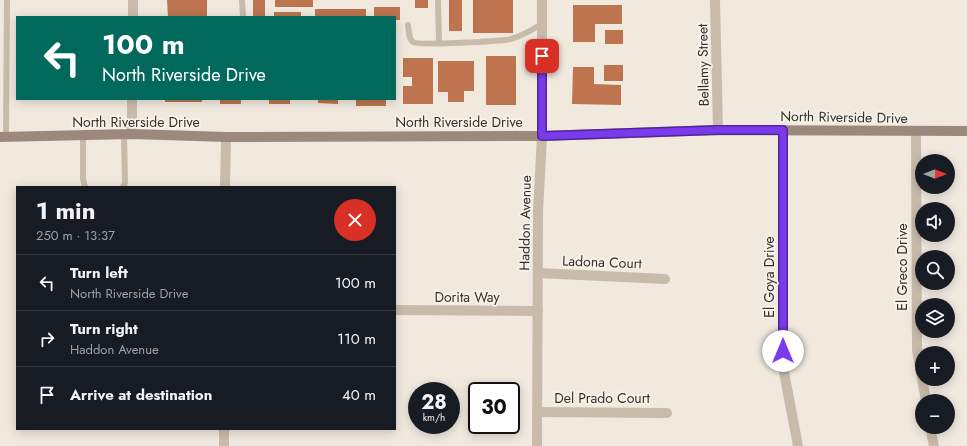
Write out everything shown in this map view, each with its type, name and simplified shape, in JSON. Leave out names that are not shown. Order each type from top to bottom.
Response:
[{"type":"street","points":[[133,0],[133,16]]},
{"type":"street","name":"Haddon Avenue","points":[[538,446],[538,212],[542,136],[542,0]]},
{"type":"street","name":"Bellamy Street","points":[[715,0],[718,130]]},
{"type":"street","points":[[128,134],[132,100]]},
{"type":"street","name":"North Riverside Drive","points":[[3,137],[128,134],[226,137],[542,136],[718,130],[916,132],[967,131]]},
{"type":"street","name":"El Goya Drive","points":[[783,130],[783,367],[798,446]]},
{"type":"street","name":"El Greco Drive","points":[[916,132],[917,350],[925,394]]},
{"type":"street","points":[[225,186],[226,137]]},
{"type":"street","name":"Ladona Court","points":[[538,273],[665,279]]},
{"type":"street","name":"Dorita Way","points":[[396,310],[538,311]]},
{"type":"street","name":"Del Prado Court","points":[[537,412],[667,412]]},
{"type":"street","points":[[224,430],[224,446]]},
{"type":"street","points":[[931,434],[934,446]]},
{"type":"lane","points":[[3,137],[7,0]]},
{"type":"lane","points":[[242,0],[243,16]]},
{"type":"lane","points":[[438,0],[439,43]]},
{"type":"lane","points":[[408,25],[409,36],[413,42],[439,43],[510,40],[542,24]]},
{"type":"lane","points":[[124,186],[125,183],[128,134]]},
{"type":"lane","points":[[83,135],[84,186]]},
{"type":"building","points":[[167,0],[207,0],[207,16],[168,16]]},
{"type":"building","points":[[253,0],[265,0],[265,16],[253,16]]},
{"type":"building","points":[[275,0],[313,0],[313,7],[275,7]]},
{"type":"building","points":[[415,0],[428,0],[428,8],[415,8]]},
{"type":"building","points":[[449,0],[462,0],[462,31],[449,31]]},
{"type":"building","points":[[473,0],[513,0],[513,33],[473,33]]},
{"type":"building","points":[[573,5],[622,5],[622,24],[595,24],[595,42],[573,42]]},
{"type":"building","points":[[374,7],[400,7],[400,20],[396,20],[396,16],[374,16]]},
{"type":"building","points":[[315,9],[366,9],[366,16],[315,16]]},
{"type":"building","points":[[274,12],[301,12],[301,16],[274,16]]},
{"type":"building","points":[[605,30],[623,30],[623,44],[605,44]]},
{"type":"building","points":[[486,56],[516,56],[516,105],[486,105]]},
{"type":"building","points":[[403,58],[433,58],[433,104],[403,104],[403,86],[412,86],[412,77],[403,77]]},
{"type":"building","points":[[438,61],[474,61],[474,91],[464,91],[464,102],[448,102],[448,92],[438,92]]},
{"type":"building","points":[[604,65],[623,65],[623,81],[604,81]]},
{"type":"building","points":[[573,67],[594,67],[594,84],[621,85],[621,105],[572,104]]},
{"type":"building","points":[[165,100],[202,100],[202,102],[165,102]]},
{"type":"building","points":[[220,100],[241,100],[241,104],[220,104]]},
{"type":"building","points":[[269,100],[290,100],[290,104],[269,104]]},
{"type":"building","points":[[318,100],[338,100],[338,104],[318,103]]},
{"type":"building","points":[[356,100],[386,100],[386,106],[356,106]]},
{"type":"route","points":[[542,56],[542,136],[718,130],[783,130],[783,351]]}]
